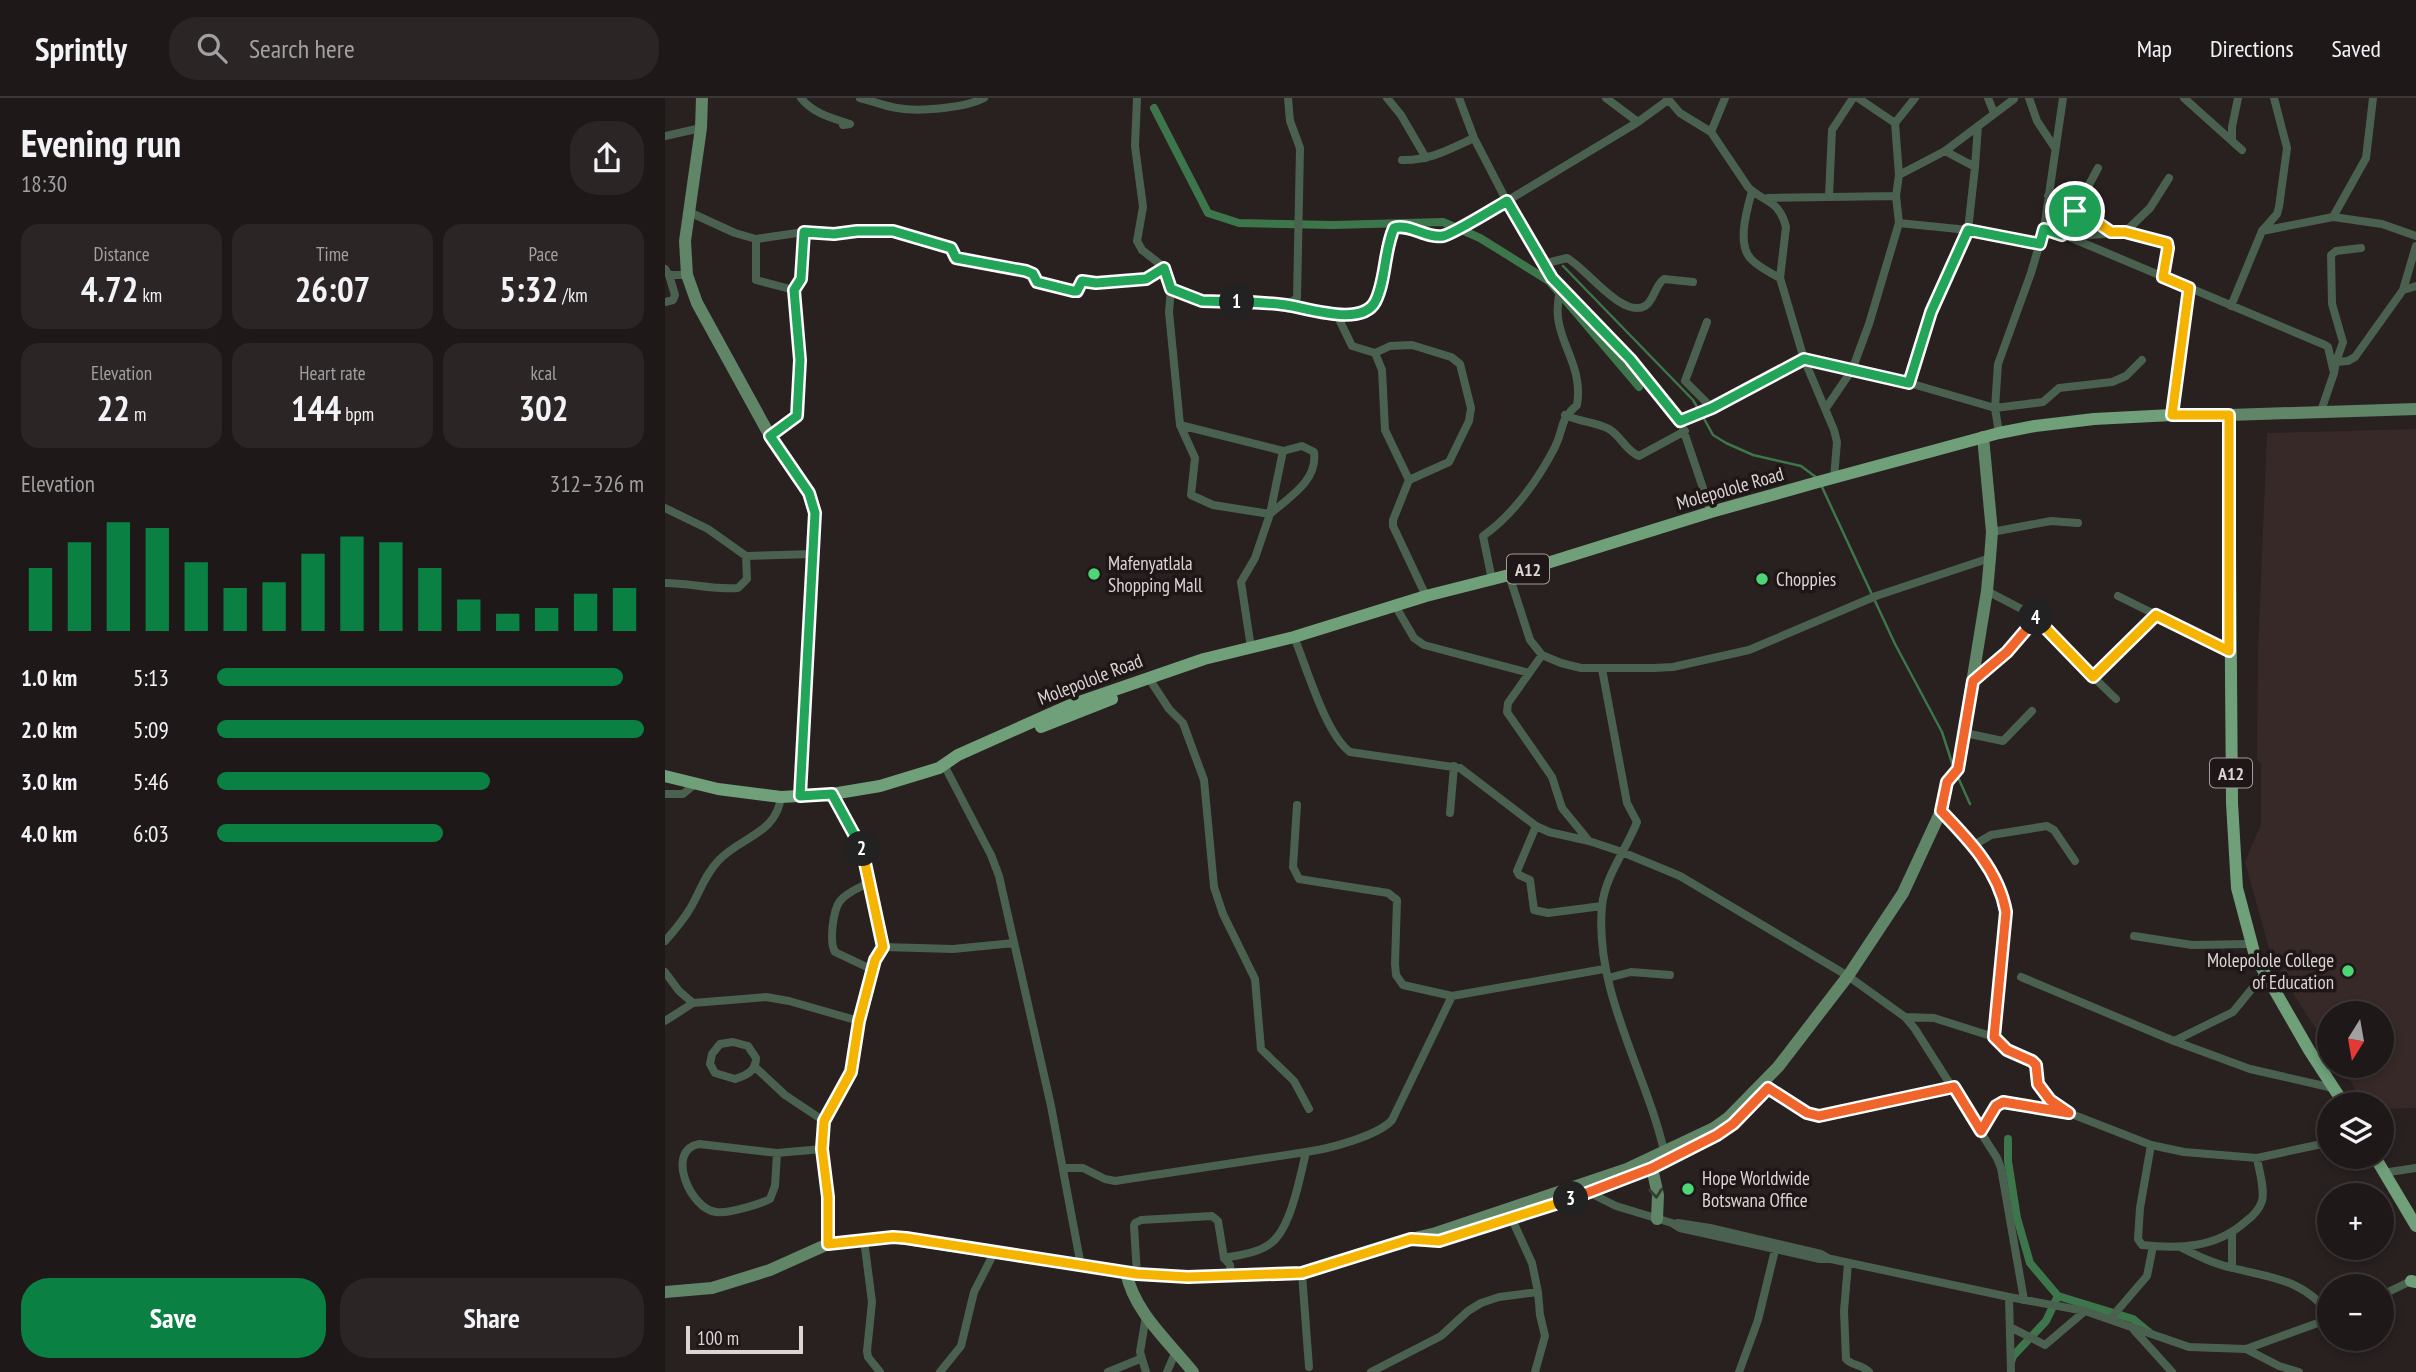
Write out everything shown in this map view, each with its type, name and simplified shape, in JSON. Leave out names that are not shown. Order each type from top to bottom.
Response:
[{"type":"main road","name":"Molepolole Road","points":[[946,763],[958,755],[1068,706],[1204,659],[1294,637],[1426,596],[1509,575],[1711,512],[1983,437],[2060,422],[2172,415],[2229,415]]},
{"type":"main road","name":"A12","points":[[2229,415],[2229,651],[2237,888],[2250,944],[2264,974],[2336,1092]]},
{"type":"main road","name":"Molepolole Road","points":[[665,776],[694,785],[781,797],[832,794],[880,786],[946,763],[960,761],[1153,683],[1251,648]]},
{"type":"main road","points":[[2384,1169],[2416,1226]]},
{"type":"main road","points":[[2387,1169],[2416,1215]]},
{"type":"street","points":[[702,98],[701,128],[685,241],[687,275],[697,303],[770,436],[813,502],[814,554],[800,796]]},
{"type":"street","points":[[801,98],[825,115],[850,124],[843,125]]},
{"type":"street","points":[[860,98],[914,110],[972,103],[984,98]]},
{"type":"street","points":[[1137,98],[1135,146],[1143,204],[1137,241],[1142,250],[1164,268],[1171,289],[1169,312],[1180,425],[1195,458],[1191,495],[1213,505],[1270,514]]},
{"type":"street","points":[[1286,305],[1297,298],[1300,155],[1290,121],[1288,98]]},
{"type":"street","points":[[1387,98],[1401,115],[1426,158]]},
{"type":"street","points":[[1459,98],[1474,138],[1543,264],[1561,288],[1630,359],[1680,421],[1711,512]]},
{"type":"street","points":[[1606,98],[1638,122]]},
{"type":"street","points":[[1711,132],[1725,98]]},
{"type":"street","points":[[1829,196],[1832,130],[1853,98]]},
{"type":"street","points":[[1859,98],[1895,123]]},
{"type":"street","points":[[1826,408],[1852,370],[1869,324],[1899,223],[1895,123],[1915,98]]},
{"type":"street","points":[[1988,98],[1994,113]]},
{"type":"street","points":[[1899,174],[1945,151],[2010,99],[2029,98],[2038,121],[2055,148]]},
{"type":"street","points":[[1999,433],[1996,374],[2000,354],[2031,273],[2044,229],[2063,98]]},
{"type":"street","points":[[2183,98],[2242,150]]},
{"type":"street","points":[[2232,139],[2238,98]]},
{"type":"street","points":[[2231,306],[2262,231],[2278,210],[2287,148],[2274,98]]},
{"type":"street","points":[[2333,216],[2366,158],[2373,98]]},
{"type":"street","points":[[1171,289],[1202,301],[1286,305],[1337,315],[1356,315],[1376,301],[1394,228],[1399,226],[1444,236],[1638,122],[1668,99],[1680,113],[1711,132],[1752,191],[1768,198],[1781,213],[1786,227],[1780,278],[1804,359],[1826,408],[1837,442],[1834,478]]},
{"type":"street","points":[[1909,383],[1931,312],[1968,230],[1978,126]]},
{"type":"street","points":[[665,136],[701,128]]},
{"type":"street","points":[[1402,160],[1426,158],[1474,138]]},
{"type":"street","points":[[1945,151],[1975,167]]},
{"type":"street","points":[[2065,236],[2098,168]]},
{"type":"street","points":[[2125,232],[2150,208],[2169,178]]},
{"type":"street","points":[[1752,191],[1744,221],[1748,256],[1780,278]]},
{"type":"street","points":[[1768,198],[1896,196]]},
{"type":"street","points":[[2048,196],[2060,205],[2091,218],[2111,232]]},
{"type":"street","points":[[689,212],[735,233],[756,239],[804,232],[834,234],[893,231],[951,248],[956,258],[1026,271],[1033,274],[1037,282],[1073,291],[1077,291],[1082,281],[1096,283],[1146,279],[1164,268]]},
{"type":"street","points":[[2262,231],[2333,216],[2382,225],[2416,236]]},
{"type":"street","points":[[1899,223],[1968,230],[2040,244]]},
{"type":"street","points":[[2044,229],[2328,347],[2338,358],[2348,361],[2355,357],[2403,290],[2416,246]]},
{"type":"street","points":[[770,436],[797,416],[800,360],[794,290],[801,279],[804,232]]},
{"type":"street","points":[[2065,236],[2125,232],[2167,243],[2163,277]]},
{"type":"street","points":[[756,239],[756,279],[794,290]]},
{"type":"street","points":[[2321,411],[2343,342],[2332,304],[2331,255],[2336,251],[2361,248]]},
{"type":"street","points":[[1543,264],[1567,258],[1578,264],[1609,296],[1635,306],[1644,307],[1664,279],[1693,282]]},
{"type":"street","points":[[665,302],[673,300],[675,295],[667,272],[687,275]]},
{"type":"street","points":[[2403,290],[2416,286]]},
{"type":"street","points":[[1492,580],[1483,536],[1521,499],[1556,445],[1565,415],[1577,405],[1579,386],[1557,323],[1557,299],[1561,288]]},
{"type":"street","points":[[2172,415],[2189,288]]},
{"type":"street","points":[[1337,315],[1352,346],[1375,353],[1390,346],[1412,345],[1451,357],[1460,364],[1471,408],[1469,421],[1449,462],[1409,480],[1393,520],[1393,526],[1426,596]]},
{"type":"street","points":[[1707,322],[1685,381],[1712,408]]},
{"type":"street","points":[[2328,347],[2334,373]]},
{"type":"street","points":[[1375,353],[1382,370],[1385,430],[1409,480]]},
{"type":"street","points":[[1680,421],[1712,408],[1804,359],[1909,383],[1996,408],[2037,404],[2059,388],[2122,379],[2142,360]]},
{"type":"street","points":[[2229,415],[2416,410]]},
{"type":"street","points":[[1565,415],[1578,422],[1605,427],[1639,456],[1685,431]]},
{"type":"street","points":[[1180,425],[1283,451],[1307,447],[1314,452],[1315,467],[1310,478],[1270,514]]},
{"type":"street","points":[[1587,1189],[1665,1157],[1721,1124],[1766,1086],[1849,976],[1903,893],[1941,811],[1947,782],[1958,769],[1965,733],[1987,591],[1992,532],[1983,437]]},
{"type":"street","points":[[1251,648],[1241,582],[1255,558],[1270,514],[1283,451]]},
{"type":"street","points":[[665,508],[708,529],[746,556],[814,554]]},
{"type":"street","points":[[1992,532],[2051,521],[2078,523]]},
{"type":"street","points":[[665,583],[720,589],[738,588],[747,579],[746,556]]},
{"type":"street","points":[[1509,575],[1530,640],[1542,655],[1561,663],[1602,669],[1673,667],[1749,650],[1876,596],[1990,558]]},
{"type":"street","points":[[1987,591],[2037,617],[2116,699]]},
{"type":"street","points":[[2118,596],[2229,651]]},
{"type":"street","points":[[1396,607],[1414,638],[1424,645],[1529,673]]},
{"type":"street","points":[[2093,677],[2156,615]]},
{"type":"street","points":[[1973,681],[2007,652],[2037,617]]},
{"type":"street","points":[[1294,637],[1328,721],[1344,747],[1357,754],[1454,766],[1465,771],[1536,826],[1622,852],[1693,883],[1849,976],[1905,1017],[1954,1087],[2001,1168],[2024,1300]]},
{"type":"street","points":[[1542,655],[1508,703],[1507,712],[1552,777],[1562,808],[1589,841]]},
{"type":"street","points":[[1602,669],[1627,803],[1637,822],[1609,881],[1602,906],[1606,974],[1665,1157]]},
{"type":"street","points":[[1153,683],[1168,709],[1183,723],[1203,780],[1214,887],[1223,914],[1255,979],[1261,1049],[1294,1082],[1309,1108]]},
{"type":"street","points":[[1965,733],[2003,741],[2032,711]]},
{"type":"street","points":[[946,763],[995,865],[1063,1168],[1081,1266]]},
{"type":"street","points":[[1450,813],[1454,766]]},
{"type":"street","points":[[665,794],[683,794],[694,785]]},
{"type":"street","points":[[828,1244],[828,1197],[822,1149],[824,1121],[851,1072],[859,1021],[875,960],[883,947],[861,847],[832,794]]},
{"type":"street","points":[[665,942],[682,922],[714,866],[727,853],[771,823],[780,809],[781,797]]},
{"type":"street","points":[[1297,805],[1294,874],[1306,881],[1394,896],[1397,904],[1395,964],[1399,981],[1409,987],[1452,996],[1606,974],[1631,972],[1670,975]]},
{"type":"street","points":[[1941,811],[1974,845],[2000,888],[2006,912],[1994,1037]]},
{"type":"street","points":[[1536,826],[1517,872],[1530,880],[1534,910],[1548,913],[1602,906]]},
{"type":"street","points":[[1974,845],[1991,835],[2047,826],[2054,830],[2075,861]]},
{"type":"street","points":[[870,882],[838,904],[831,940],[835,952],[873,970]]},
{"type":"street","points":[[2134,936],[2192,945],[2250,944]]},
{"type":"street","points":[[883,947],[953,949],[1014,943]]},
{"type":"street","points":[[665,972],[679,991],[693,1003]]},
{"type":"street","points":[[2174,1041],[2233,1012],[2264,974]]},
{"type":"street","points":[[2021,977],[2174,1041],[2250,1069],[2333,1088]]},
{"type":"street","points":[[1063,1168],[1083,1168],[1108,1181],[1115,1181],[1339,1146],[1388,1124],[1452,996]]},
{"type":"street","points":[[665,1021],[693,1003],[766,997],[859,1021]]},
{"type":"street","points":[[1905,1017],[1934,1018],[1994,1037],[2007,1050],[2036,1065],[2038,1084],[2050,1100],[2069,1113]]},
{"type":"street","points":[[742,1043],[756,1058],[755,1067],[744,1076],[727,1078],[715,1073],[710,1059],[720,1044],[742,1043]]},
{"type":"street","points":[[755,1067],[796,1103],[824,1121]]},
{"type":"street","points":[[1766,1086],[1801,1110],[1819,1116],[1954,1087]]},
{"type":"street","points":[[1981,1131],[1996,1106],[2003,1102],[2069,1113],[2151,1145],[2184,1152],[2257,1157],[2317,1145]]},
{"type":"street","points":[[777,1153],[775,1186],[770,1199],[723,1212],[708,1210],[702,1206],[687,1187],[681,1170],[683,1152],[691,1145],[777,1153],[822,1149]]},
{"type":"street","points":[[2151,1145],[2140,1208],[2138,1239],[2142,1245],[2182,1248],[2201,1245],[2232,1234],[2261,1205],[2257,1157]]},
{"type":"street","points":[[1224,1258],[1265,1247],[1277,1237],[1290,1210],[1306,1152]]},
{"type":"street","points":[[665,1292],[712,1288],[770,1270],[828,1244],[906,1238],[1132,1273],[1231,1276],[1302,1273],[1587,1189],[1652,1168],[1665,1157]]},
{"type":"street","points":[[1652,1168],[1658,1195],[1657,1219]]},
{"type":"street","points":[[2389,1172],[2416,1168]]},
{"type":"street","points":[[1587,1189],[1616,1206],[1657,1219],[1821,1254],[1831,1259]]},
{"type":"street","points":[[1510,1213],[1532,1263],[1539,1315],[1545,1336],[1535,1372]]},
{"type":"street","points":[[1193,1372],[1146,1316],[1131,1292],[1135,1223],[1141,1220],[1212,1216],[1218,1221],[1224,1258],[1230,1265],[1231,1276]]},
{"type":"street","points":[[2232,1234],[2232,1268]]},
{"type":"street","points":[[864,1240],[872,1302],[867,1351],[868,1357],[880,1372]]},
{"type":"street","points":[[1762,1243],[1775,1250],[2085,1311],[2189,1347],[2246,1349],[2317,1322]]},
{"type":"street","points":[[2110,1319],[2147,1276],[2153,1246]]},
{"type":"street","points":[[2182,1248],[2232,1268],[2284,1279],[2317,1298]]},
{"type":"street","points":[[1739,1372],[1758,1320],[1775,1250]]},
{"type":"street","points":[[940,1372],[961,1346],[974,1292],[995,1251]]},
{"type":"street","points":[[1848,1263],[1844,1311],[1846,1359],[1850,1363],[1863,1366],[1869,1372]]},
{"type":"street","points":[[1302,1273],[1309,1367]]},
{"type":"street","points":[[2394,1290],[2414,1281]]},
{"type":"street","points":[[665,1285],[712,1288]]},
{"type":"street","points":[[1371,1372],[1441,1336],[1468,1311],[1481,1303],[1499,1297],[1538,1292]]},
{"type":"street","points":[[2009,1297],[2011,1372]]},
{"type":"street","points":[[2010,1327],[2045,1345],[2085,1311]]},
{"type":"street","points":[[1146,1316],[1140,1359],[1146,1372]]},
{"type":"street","points":[[2132,1328],[2172,1372]]},
{"type":"street","points":[[2246,1349],[2279,1366],[2299,1372]]},
{"type":"street","points":[[1167,1372],[1176,1351]]},
{"type":"street","points":[[1108,1372],[1140,1359]]},
{"type":"shaded area","points":[[2416,429],[2416,1108],[2394,1109],[2394,1092],[2356,1092],[2348,1078],[2394,1078],[2394,1001],[2317,1001],[2317,1031],[2270,952],[2245,862],[2261,824],[2261,764],[2257,760],[2258,652],[2267,433]]},
{"type":"waterway","points":[[1154,108],[1208,213],[1239,223],[1333,225],[1443,222],[1480,238],[1549,281],[1639,387]]},
{"type":"waterway","points":[[1563,266],[1693,400],[1699,410]]},
{"type":"waterway","points":[[1702,415],[1713,435],[1726,443],[1753,455],[1801,466],[1817,478]]},
{"type":"waterway","points":[[1822,487],[1895,644],[1942,732],[1953,766]]},
{"type":"waterway","points":[[1957,775],[1970,804]]},
{"type":"waterway","points":[[2008,1139],[2008,1161],[2017,1218],[2030,1263],[2058,1296],[2133,1319],[2150,1333]]},
{"type":"waterway","points":[[2011,1362],[2013,1356],[2046,1321],[2056,1300]]},
{"type":"place","name":"Mafenyatlala Shopping Mall","points":[[1094,574]]},
{"type":"place","name":"Choppies","points":[[1762,579]]},
{"type":"place","name":"Molepolole College of Education","points":[[2348,971]]},
{"type":"place","name":"Hope Worldwide Botswana Office","points":[[1688,1189]]},
{"type":"route","points":[[1507,201],[1552,278],[1630,359],[1680,421],[1712,408],[1804,359],[1909,383],[1931,312],[1968,230],[2040,244],[2044,229],[2062,235],[2075,211],[2111,232],[2125,232],[2167,243],[2163,277],[2189,288],[2172,415],[2229,415],[2229,651],[2156,615],[2093,677],[2037,617],[2000,659],[1973,681],[1958,769],[1947,782],[1941,811],[1974,845],[2004,899],[2006,912],[2002,971],[1994,1037],[2007,1050],[2024,1056],[2036,1065],[2038,1084],[2050,1100],[2069,1113],[2003,1102],[1996,1106],[1981,1131],[1954,1087],[1819,1116],[1795,1107],[1768,1088],[1727,1130],[1652,1168],[1590,1193],[1439,1241],[1411,1239],[1302,1273],[1188,1277],[1137,1274],[906,1238],[828,1244],[828,1197],[822,1149],[824,1121],[851,1072],[859,1021],[875,960],[883,947],[870,882],[856,835],[832,794],[800,796],[815,513],[809,493],[770,436],[797,416],[800,360],[794,290],[801,279],[804,232],[834,234],[893,231],[951,248],[956,258],[1026,271],[1033,274],[1037,282],[1073,291],[1077,291],[1082,281],[1096,283],[1146,279],[1164,268],[1171,289],[1195,300],[1286,305],[1337,315],[1356,315],[1370,308],[1376,301],[1394,228],[1399,226],[1444,236],[1507,201]]}]
